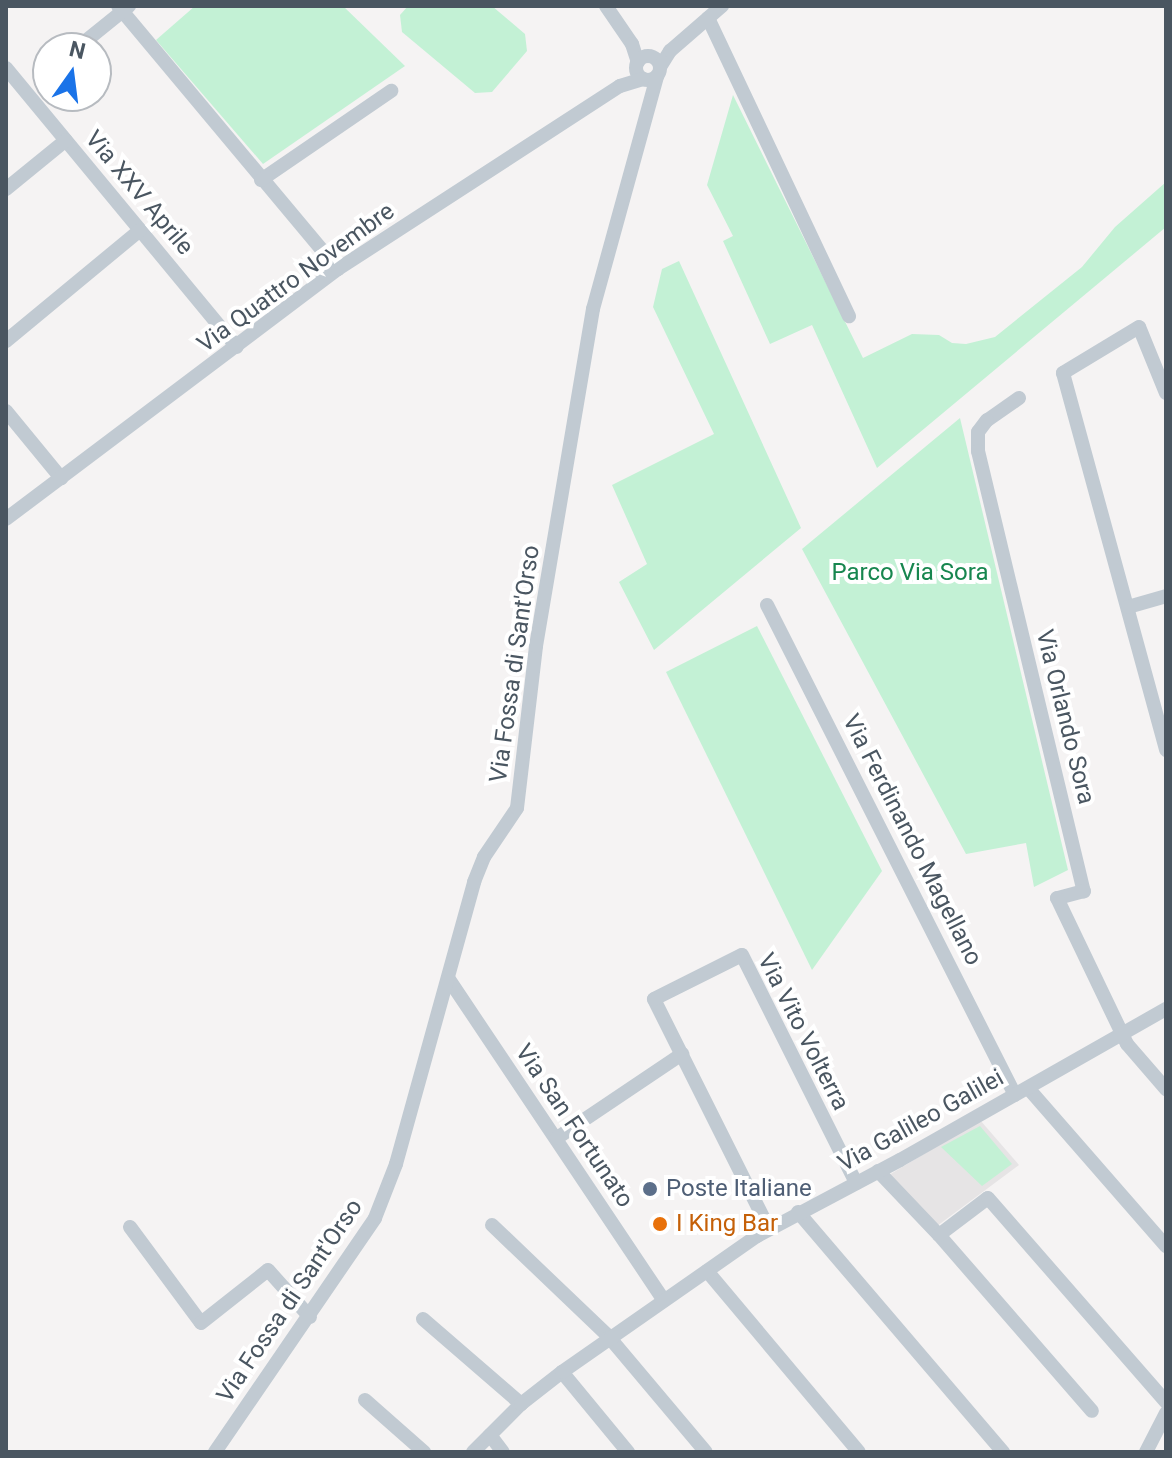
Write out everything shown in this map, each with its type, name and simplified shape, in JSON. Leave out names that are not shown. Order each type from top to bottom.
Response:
[{"type":"street","points":[[606,6],[647,68],[722,6]]},
{"type":"street","points":[[95,32],[123,8],[261,180],[338,269]]},
{"type":"street","points":[[708,18],[849,316]]},
{"type":"street","points":[[632,44],[670,51]]},
{"type":"street","name":"Via XXV Aprile","points":[[6,68],[237,347]]},
{"type":"street","name":"Via Quattro Novembre","points":[[6,519],[338,269],[647,68]]},
{"type":"street","name":"Via Fossa di Sant'Orso","points":[[215,1452],[375,1218],[388,1188],[484,857],[517,808],[521,794],[528,702],[593,309],[648,104],[647,68]]},
{"type":"street","points":[[261,180],[391,91]]},
{"type":"street","points":[[6,189],[66,140]]},
{"type":"street","points":[[6,341],[140,230]]},
{"type":"street","points":[[1166,393],[1139,327],[1063,373],[1166,750]]},
{"type":"street","name":"Via Orlando Sora","points":[[1019,398],[987,420],[978,432],[978,451],[1084,891],[1057,898],[1122,1034]]},
{"type":"street","points":[[6,411],[61,478]]},
{"type":"street","points":[[1128,607],[1166,596]]},
{"type":"street","name":"Via Ferdinando Magellano","points":[[767,605],[1022,1092],[1166,1246]]},
{"type":"street","name":"Via Vito Volterra","points":[[682,1054],[654,999],[742,955],[856,1183]]},
{"type":"street","name":"Via San Fortunato","points":[[448,978],[663,1299]]},
{"type":"street","name":"Via Galileo Galilei","points":[[473,1452],[521,1404],[562,1372],[663,1299],[769,1229],[1022,1092],[1166,1009]]},
{"type":"street","points":[[1122,1034],[1166,1089]]},
{"type":"street","points":[[557,1138],[682,1054],[769,1229]]},
{"type":"street","points":[[878,1171],[939,1235],[1092,1411]]},
{"type":"street","points":[[939,1235],[988,1198],[1166,1402]]},
{"type":"street","points":[[798,1212],[1003,1452]]},
{"type":"street","points":[[492,1225],[609,1337],[706,1452]]},
{"type":"street","points":[[130,1227],[201,1323],[268,1270],[310,1317]]},
{"type":"street","points":[[707,1271],[859,1452]]},
{"type":"street","points":[[423,1319],[521,1404]]},
{"type":"street","points":[[562,1372],[628,1452]]},
{"type":"street","points":[[365,1400],[424,1452]]},
{"type":"street","points":[[1146,1452],[1166,1413]]},
{"type":"street","points":[[490,1435],[503,1452]]},
{"type":"shaded area","points":[[980,1120],[1019,1165],[937,1226],[889,1175]]},
{"type":"green space","points":[[195,6],[343,6],[405,66],[263,164],[156,40]]},
{"type":"green space","points":[[408,6],[492,6],[525,34],[527,51],[492,92],[475,93],[402,32],[400,15]]},
{"type":"green space","points":[[733,95],[863,358],[912,334],[939,335],[952,343],[966,344],[995,337],[1082,267],[1115,227],[1166,182],[1166,227],[877,468],[812,325],[770,344],[723,241],[733,236],[707,185]]},
{"type":"green space","points":[[679,261],[801,528],[654,650],[619,582],[647,564],[612,485],[714,434],[653,307],[662,269]]},
{"type":"green space","name":"Parco Via Sora","points":[[960,418],[1068,870],[1034,887],[1026,843],[966,854],[802,549]]},
{"type":"green space","points":[[757,626],[882,871],[812,970],[666,672]]},
{"type":"green space","points":[[980,1126],[1012,1164],[982,1186],[941,1147]]},
{"type":"place","name":"Poste Italiane","points":[[650,1189]]},
{"type":"place","name":"I King Bar","points":[[660,1224]]}]
